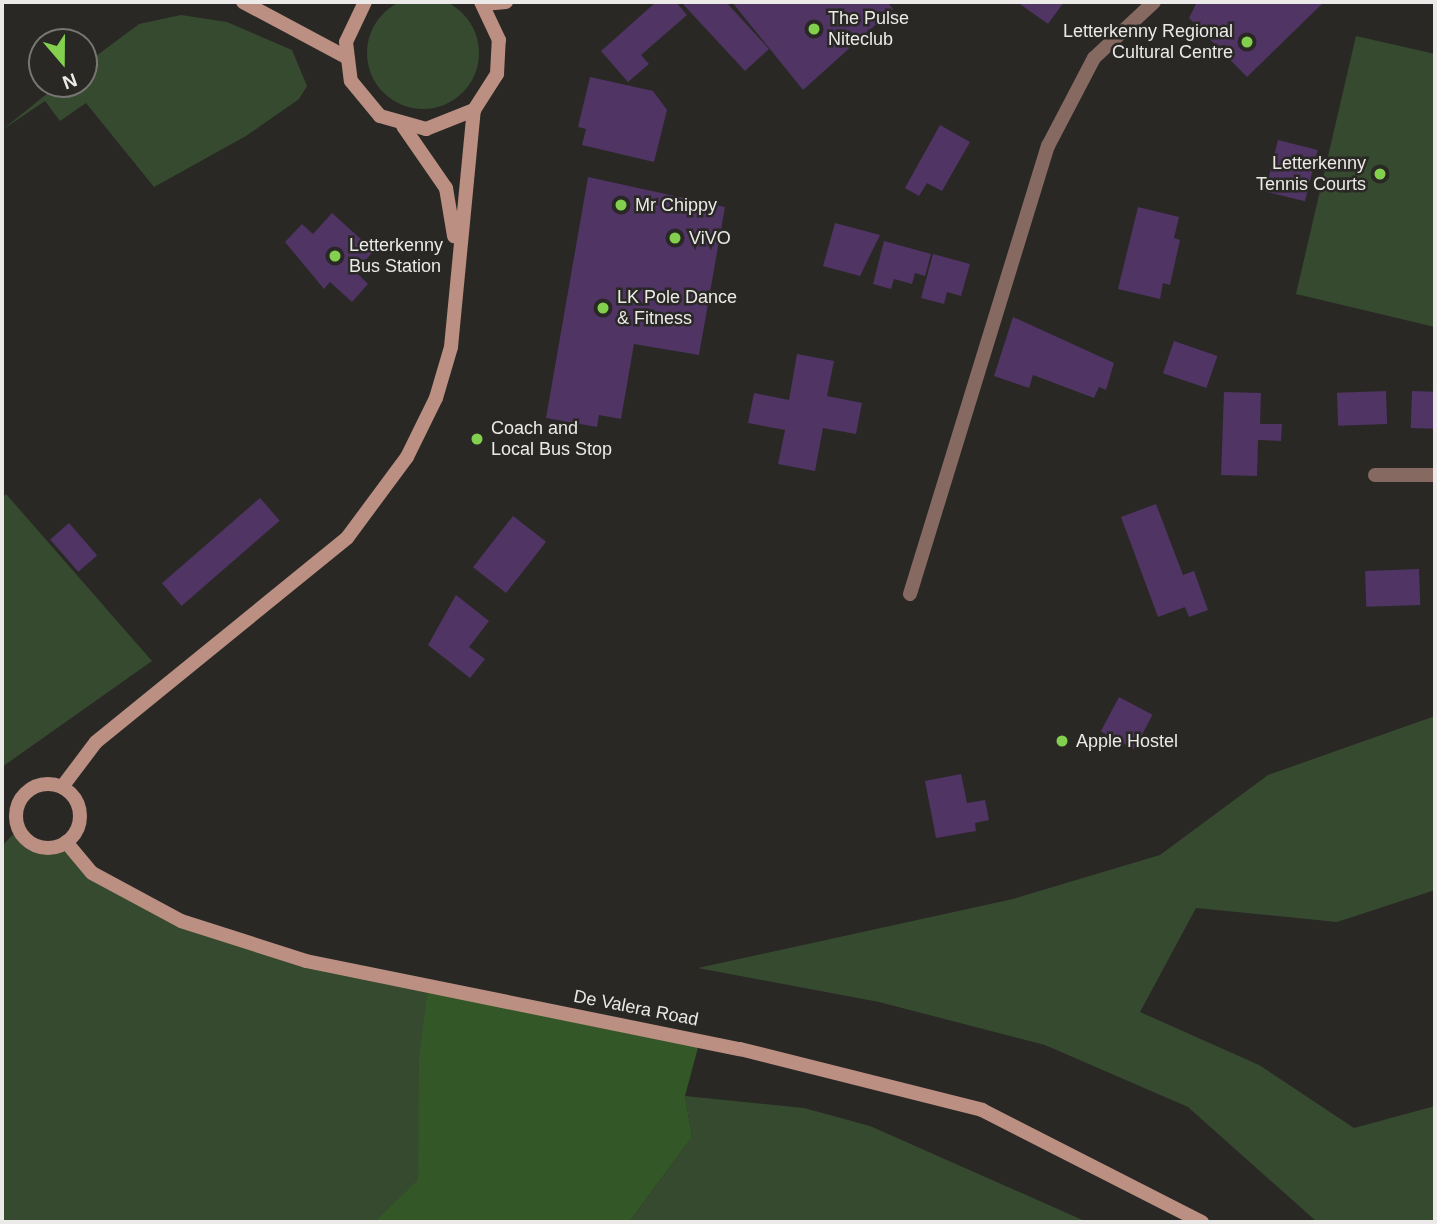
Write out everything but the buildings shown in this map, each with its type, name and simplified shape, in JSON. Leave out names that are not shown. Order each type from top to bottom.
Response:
[{"type":"main road","points":[[243,2],[346,57]]},
{"type":"main road","points":[[365,2],[349,27],[346,57],[366,104],[403,127],[446,188],[456,248]]},
{"type":"main road","points":[[403,127],[447,125],[474,110],[488,93],[500,55],[495,24],[482,3],[506,2]]},
{"type":"main road","points":[[2,820],[17,814],[32,789],[62,787],[96,741],[316,566],[380,498],[417,440],[443,377],[456,305],[456,248],[474,110]]},
{"type":"main road","points":[[17,814],[22,834],[33,844],[66,842],[80,815],[62,787]]},
{"type":"main road","name":"De Valera Road","points":[[66,842],[92,873],[181,921],[306,961],[752,1052],[982,1110],[1202,1222]]},
{"type":"street","points":[[911,594],[1048,146],[1094,58],[1154,2]]},
{"type":"street","points":[[1375,475],[1435,475]]},
{"type":"green space","points":[[423,-3],[445,1],[463,13],[475,31],[479,53],[475,75],[463,93],[445,105],[423,109],[401,105],[383,93],[371,75],[367,53],[371,31],[383,13],[401,1]]},
{"type":"green space","points":[[181,15],[227,22],[292,50],[307,86],[299,99],[246,136],[154,187],[86,103],[60,121],[45,101],[2,130],[42,98],[98,98],[98,55],[139,24]]},
{"type":"green space","name":"Letterkenny Tennis Courts","points":[[1356,36],[1435,54],[1435,327],[1296,294]]},
{"type":"green space","points":[[6,494],[152,661],[2,767],[2,498]]},
{"type":"green space","points":[[1435,716],[1435,890],[1337,922],[1196,908],[1140,1012],[1259,1065],[1354,1128],[1435,1106],[1435,1222],[1317,1222],[1188,1107],[1045,1045],[879,1002],[698,968],[1013,899],[1160,855],[1268,775]]},
{"type":"green space","points":[[19,828],[42,847],[66,842],[76,860],[181,921],[428,989],[418,1181],[374,1222],[2,1222],[2,846]]},
{"type":"green space","points":[[428,989],[700,1040],[685,1096],[692,1137],[629,1222],[374,1222],[418,1180],[419,1058]]},
{"type":"green space","points":[[685,1096],[804,1108],[870,1126],[1087,1222],[629,1222],[692,1137]]},
{"type":"place","name":"The Pulse Niteclub","points":[[814,29]]},
{"type":"place","name":"Letterkenny Regional Cultural Centre","points":[[1247,42]]},
{"type":"place","name":"Letterkenny Tennis Courts","points":[[1380,174]]},
{"type":"place","name":"Mr Chippy","points":[[621,205]]},
{"type":"place","name":"ViVO","points":[[675,238]]},
{"type":"place","name":"Letterkenny Bus Station","points":[[335,256]]},
{"type":"place","name":"LK Pole Dance & Fitness","points":[[603,308]]},
{"type":"place","name":"Coach and Local Bus Stop","points":[[477,439]]},
{"type":"place","name":"Apple Hostel","points":[[1062,741]]}]
